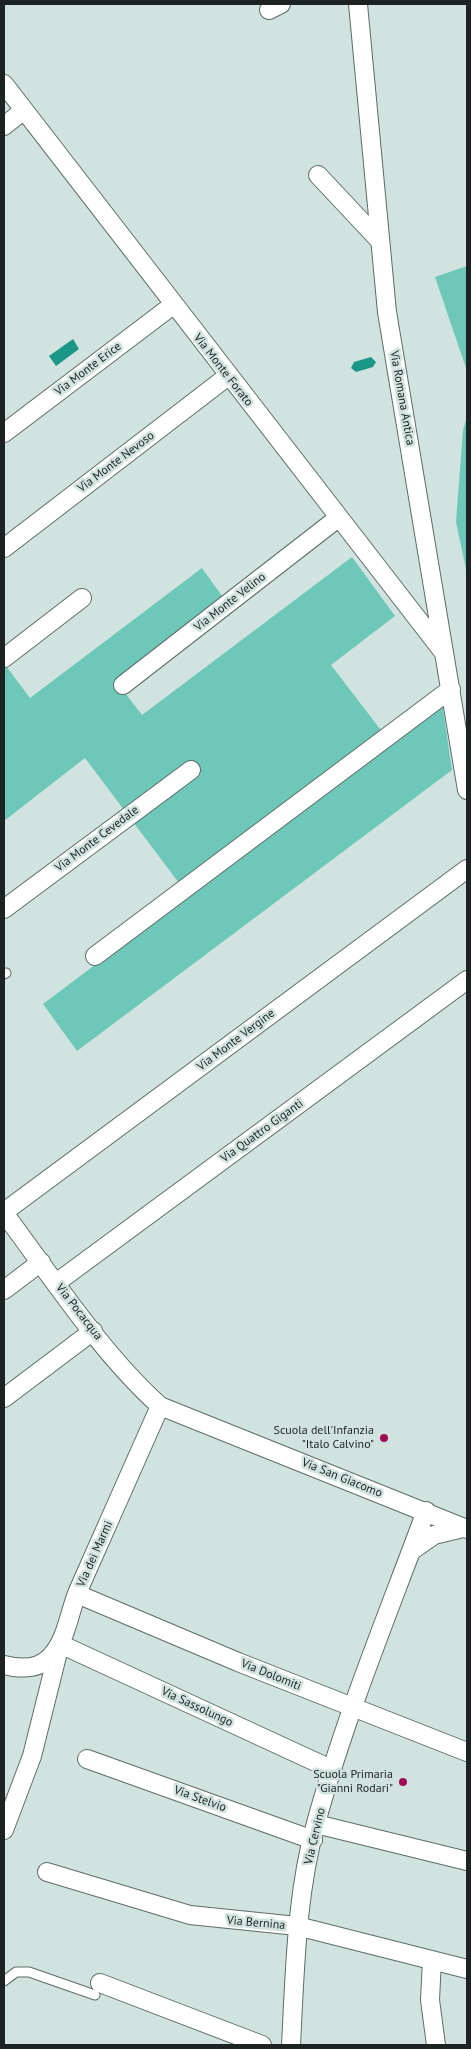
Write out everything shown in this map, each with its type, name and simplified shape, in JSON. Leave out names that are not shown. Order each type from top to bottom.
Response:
[{"type":"street","name":"Via Romana Antica","points":[[358,4],[379,240],[389,324],[451,689],[461,718],[467,790]]},
{"type":"street","name":"Via Monte Forato","points":[[4,84],[445,655]]},
{"type":"street","points":[[4,126],[24,110]]},
{"type":"street","points":[[318,174],[379,240]]},
{"type":"street","name":"Via Monte Erice","points":[[4,433],[173,305]]},
{"type":"street","name":"Via Monte Nevoso","points":[[4,548],[228,376]]},
{"type":"street","name":"Via Monte Velino","points":[[123,685],[338,518]]},
{"type":"street","points":[[4,658],[82,598]]},
{"type":"street","points":[[95,956],[451,689]]},
{"type":"street","name":"Via Monte Cevedale","points":[[4,909],[191,770]]},
{"type":"street","name":"Via Monte Vergine","points":[[4,1212],[467,869]]},
{"type":"street","name":"Via Quattro Giganti","points":[[56,1283],[467,980]]},
{"type":"street","name":"Via Pocacqua","points":[[4,1212],[93,1331],[139,1387],[160,1406]]},
{"type":"street","points":[[4,1290],[40,1262]]},
{"type":"street","points":[[4,1398],[93,1331]]},
{"type":"street","name":"Via San Giacomo","points":[[160,1406],[465,1528]]},
{"type":"street","name":"Via dei Marmi","points":[[4,1665],[20,1668],[36,1666],[50,1658],[60,1644],[77,1594],[160,1406]]},
{"type":"street","name":"Via Cervino","points":[[291,2045],[297,1926],[314,1832],[353,1708],[426,1511]]},
{"type":"street","points":[[411,1551],[434,1535],[465,1528]]},
{"type":"street","name":"Via Dolomiti","points":[[77,1594],[353,1708],[467,1752]]},
{"type":"street","points":[[4,1830],[32,1756],[60,1644]]},
{"type":"street","name":"Via Sassolungo","points":[[60,1644],[333,1770]]},
{"type":"street","name":"Via Stelvio","points":[[87,1759],[314,1832],[467,1861]]},
{"type":"street","name":"Via Bernina","points":[[46,1872],[190,1915],[297,1926],[467,1969]]},
{"type":"street","points":[[432,1960],[430,2000],[436,2045]]},
{"type":"street","points":[[98,1989],[262,2045]]},
{"type":"lane","points":[[4,1981],[16,1972],[29,1972],[98,1989]]},
{"type":"shaded area","points":[[467,266],[467,371],[435,277]]},
{"type":"shaded area","points":[[73,339],[79,349],[56,366],[49,356]]},
{"type":"shaded area","points":[[371,357],[376,362],[373,367],[356,372],[351,368],[354,362]]},
{"type":"shaded area","points":[[467,416],[467,574],[456,522],[463,430]]},
{"type":"shaded area","points":[[352,557],[395,616],[331,665],[390,742],[442,702],[452,770],[77,1051],[43,1004],[188,895],[85,758],[4,821],[4,667],[6,666],[30,698],[202,568],[222,596],[116,681],[142,715]]},
{"type":"place","name":"Scuola dell'Infanzia \"Italo Calvino\"","points":[[384,1438]]},
{"type":"place","name":"Scuola Primaria \"Gianni Rodari\"","points":[[403,1782]]}]
